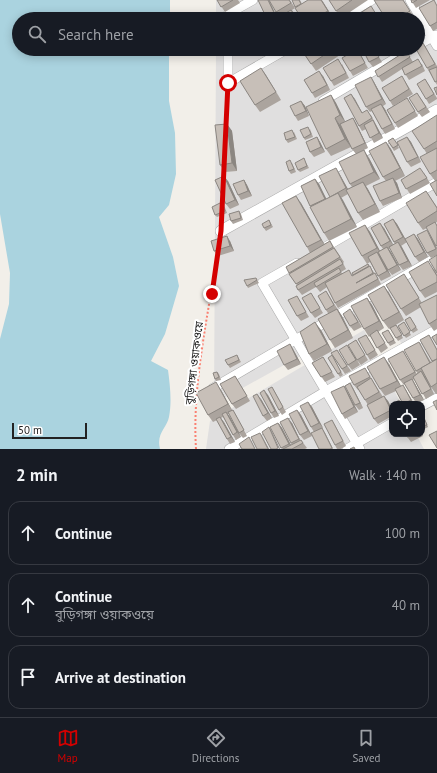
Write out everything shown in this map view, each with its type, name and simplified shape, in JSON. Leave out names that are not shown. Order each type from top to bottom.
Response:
[{"type":"street","points":[[229,12],[231,0]]},
{"type":"street","points":[[234,12],[253,0]]},
{"type":"street","points":[[351,12],[372,0]]},
{"type":"street","points":[[410,0],[418,12]]},
{"type":"street","points":[[425,22],[434,35],[437,46]]},
{"type":"street","points":[[425,41],[434,35]]},
{"type":"street","points":[[228,56],[228,83],[275,56]]},
{"type":"street","points":[[323,101],[399,56]]},
{"type":"street","points":[[221,231],[437,110]]},
{"type":"street","points":[[316,252],[437,182]]},
{"type":"street","points":[[213,388],[437,257]]},
{"type":"street","points":[[302,260],[262,283],[358,446]]},
{"type":"street","points":[[229,449],[326,391],[437,328]]},
{"type":"street","points":[[425,404],[437,398]]},
{"type":"street","points":[[347,449],[358,446],[389,425]]},
{"type":"path","points":[[226,130],[228,83]]},
{"type":"path","points":[[223,184],[224,161]]},
{"type":"path","points":[[222,208],[223,192]]},
{"type":"path","name":"বুড়িগঙ্গা ওয়াকওয়ে","points":[[196,449],[195,419],[202,352],[221,231]]},
{"type":"shaded area","points":[[216,0],[437,0],[437,400],[381,311],[214,404],[216,56],[425,56],[425,12],[216,12]]},
{"type":"shaded area","points":[[364,330],[400,401],[389,401],[389,437],[418,437],[424,449],[206,449],[210,421]]},
{"type":"water","points":[[0,0],[170,0],[170,12],[12,12],[12,56],[169,56],[169,101],[175,133],[176,174],[169,205],[159,217],[173,257],[179,286],[165,334],[151,361],[168,370],[171,399],[168,421],[159,439],[160,449],[0,449],[0,339],[9,304],[10,273],[0,214]]},
{"type":"building","points":[[217,0],[233,0],[221,7]]},
{"type":"building","points":[[258,0],[268,0],[274,12],[264,12]]},
{"type":"building","points":[[269,0],[289,0],[291,3],[276,12]]},
{"type":"building","points":[[292,0],[299,0],[301,4],[295,7]]},
{"type":"building","points":[[308,0],[321,0],[328,11],[298,12],[295,8]]},
{"type":"building","points":[[329,0],[352,0],[336,11]]},
{"type":"building","points":[[374,0],[403,0],[410,11],[408,12],[382,12]]},
{"type":"building","points":[[434,0],[437,6],[437,22],[430,26],[425,18],[425,12],[421,12],[419,8]]},
{"type":"building","points":[[371,6],[375,12],[362,12]]},
{"type":"building","points":[[425,46],[435,64],[427,68],[420,56],[425,56]]},
{"type":"building","points":[[306,56],[323,56],[311,64]]},
{"type":"building","points":[[345,56],[361,56],[365,63],[350,71],[342,58]]},
{"type":"building","points":[[366,56],[379,57],[369,62]]},
{"type":"building","points":[[398,56],[410,57],[378,77],[375,71]]},
{"type":"building","points":[[338,59],[346,73],[331,81],[323,68]]},
{"type":"building","points":[[418,59],[422,66],[405,75],[402,68]]},
{"type":"building","points":[[437,67],[437,81],[435,82],[429,70]]},
{"type":"building","points":[[261,68],[276,92],[255,105],[240,81]]},
{"type":"building","points":[[319,71],[327,85],[312,93],[304,80]]},
{"type":"building","points":[[402,76],[409,89],[390,101],[382,88]]},
{"type":"building","points":[[371,77],[382,99],[366,107],[355,85]]},
{"type":"building","points":[[425,79],[434,94],[426,99],[417,84]]},
{"type":"building","points":[[437,87],[437,95],[434,88]]},
{"type":"building","points":[[417,93],[426,107],[418,112],[409,98]]},
{"type":"building","points":[[351,94],[362,113],[367,110],[372,118],[359,126],[344,98]]},
{"type":"building","points":[[331,95],[340,115],[335,118],[345,139],[326,149],[306,107]]},
{"type":"building","points":[[407,98],[415,111],[395,123],[387,110]]},
{"type":"building","points":[[301,101],[306,111],[295,116],[290,106]]},
{"type":"building","points":[[381,104],[392,124],[382,129],[371,109]]},
{"type":"building","points":[[437,115],[437,141],[424,149],[412,131]]},
{"type":"building","points":[[353,118],[365,143],[352,149],[340,124]]},
{"type":"building","points":[[373,120],[379,133],[370,138],[364,125]]},
{"type":"building","points":[[227,124],[232,163],[220,165],[215,125]]},
{"type":"building","points":[[308,127],[311,134],[304,138],[300,130]]},
{"type":"building","points":[[292,130],[295,137],[286,140],[284,133]]},
{"type":"building","points":[[317,137],[321,147],[310,152],[306,142]]},
{"type":"building","points":[[407,137],[418,157],[407,162],[397,142]]},
{"type":"building","points":[[393,138],[398,145],[393,148],[388,141]]},
{"type":"building","points":[[386,142],[400,168],[383,177],[369,151]]},
{"type":"building","points":[[437,148],[437,170],[430,174],[420,157]]},
{"type":"building","points":[[364,150],[374,172],[350,184],[339,162]]},
{"type":"building","points":[[304,158],[307,166],[298,170],[295,163]]},
{"type":"building","points":[[290,160],[294,169],[289,171],[286,162]]},
{"type":"building","points":[[336,168],[346,188],[330,197],[319,176]]},
{"type":"building","points":[[420,168],[427,178],[406,189],[401,180]]},
{"type":"building","points":[[224,176],[235,200],[226,204],[215,180]]},
{"type":"building","points":[[393,178],[399,193],[380,201],[373,186]]},
{"type":"building","points":[[315,179],[325,199],[310,206],[301,186]]},
{"type":"building","points":[[244,180],[248,191],[238,195],[233,184]]},
{"type":"building","points":[[437,180],[437,196],[430,184]]},
{"type":"building","points":[[363,182],[375,204],[358,213],[346,190]]},
{"type":"building","points":[[426,191],[437,208],[437,211],[418,223],[406,203]]},
{"type":"building","points":[[338,193],[351,219],[324,233],[310,207]]},
{"type":"building","points":[[296,196],[321,240],[307,247],[282,203]]},
{"type":"building","points":[[222,202],[225,211],[215,215],[212,207]]},
{"type":"building","points":[[239,211],[241,218],[231,221],[229,214]]},
{"type":"building","points":[[393,219],[403,237],[394,242],[384,224]]},
{"type":"building","points":[[269,220],[271,225],[264,228],[262,224]]},
{"type":"building","points":[[435,222],[437,226],[436,246],[426,227]]},
{"type":"building","points":[[380,223],[390,241],[381,246],[371,228]]},
{"type":"building","points":[[365,225],[377,248],[362,256],[349,233]]},
{"type":"building","points":[[427,230],[436,249],[427,253],[417,235]]},
{"type":"building","points":[[414,234],[424,252],[415,257],[405,239]]},
{"type":"building","points":[[227,236],[230,246],[214,251],[211,241]]},
{"type":"building","points":[[330,241],[333,247],[289,273],[286,267]]},
{"type":"building","points":[[398,242],[408,261],[399,265],[389,247]]},
{"type":"building","points":[[387,247],[397,265],[388,270],[378,252]]},
{"type":"building","points":[[334,248],[340,257],[296,284],[289,274]]},
{"type":"building","points":[[377,252],[387,271],[378,276],[368,257]]},
{"type":"building","points":[[437,255],[437,273],[429,260]]},
{"type":"building","points":[[340,259],[343,264],[298,290],[296,286]]},
{"type":"building","points":[[428,261],[437,276],[437,282],[420,291],[409,272]]},
{"type":"building","points":[[368,264],[369,266],[353,275],[352,273]]},
{"type":"building","points":[[370,266],[373,273],[356,283],[375,273],[378,279],[335,303],[325,283],[349,270],[352,276]]},
{"type":"building","points":[[339,268],[341,272],[316,287],[314,283]]},
{"type":"building","points":[[404,274],[419,298],[401,309],[386,285]]},
{"type":"building","points":[[256,278],[257,280],[247,286],[244,280]]},
{"type":"building","points":[[384,286],[399,312],[383,321],[368,295]]},
{"type":"building","points":[[326,291],[334,305],[326,310],[318,296]]},
{"type":"building","points":[[311,293],[320,308],[311,313],[302,298]]},
{"type":"building","points":[[437,295],[437,319],[429,324],[419,304]]},
{"type":"building","points":[[297,296],[306,312],[297,316],[288,300]]},
{"type":"building","points":[[367,298],[379,321],[364,329],[351,306]]},
{"type":"building","points":[[337,309],[348,330],[330,340],[318,319]]},
{"type":"building","points":[[350,309],[358,322],[350,326],[343,314]]},
{"type":"building","points":[[410,317],[416,327],[411,331],[405,320]]},
{"type":"building","points":[[315,322],[327,344],[309,354],[300,332]]},
{"type":"building","points":[[404,322],[410,332],[404,336],[398,326]]},
{"type":"building","points":[[396,325],[402,335],[396,338],[390,328]]},
{"type":"building","points":[[377,330],[385,343],[377,348],[370,335]]},
{"type":"building","points":[[388,330],[394,340],[388,343],[382,333]]},
{"type":"building","points":[[437,334],[437,345],[432,337]]},
{"type":"building","points":[[366,335],[375,350],[367,355],[358,339]]},
{"type":"building","points":[[429,335],[437,350],[437,359],[432,361],[420,340]]},
{"type":"building","points":[[356,340],[365,355],[357,360],[348,345]]},
{"type":"building","points":[[419,342],[430,363],[416,371],[404,350]]},
{"type":"building","points":[[290,344],[297,359],[284,365],[277,351]]},
{"type":"building","points":[[347,345],[356,360],[348,365],[339,350]]},
{"type":"building","points":[[337,350],[347,366],[342,369],[331,353]]},
{"type":"building","points":[[403,351],[415,372],[400,380],[388,359]]},
{"type":"building","points":[[237,355],[239,360],[228,365],[225,360]]},
{"type":"building","points":[[332,355],[341,372],[338,374],[328,358]]},
{"type":"building","points":[[323,357],[332,372],[321,377],[312,363]]},
{"type":"building","points":[[384,357],[397,381],[380,389],[367,367]]},
{"type":"building","points":[[437,359],[437,383],[431,387],[421,368]]},
{"type":"building","points":[[365,368],[370,377],[354,385],[349,376]]},
{"type":"building","points":[[421,371],[431,389],[422,394],[413,377]]},
{"type":"building","points":[[217,372],[219,377],[215,379],[213,373]]},
{"type":"building","points":[[235,376],[247,396],[232,404],[220,384]]},
{"type":"building","points":[[371,378],[379,392],[365,400],[357,387]]},
{"type":"building","points":[[412,379],[420,395],[413,398],[404,383]]},
{"type":"building","points":[[216,382],[228,404],[208,415],[196,393]]},
{"type":"building","points":[[350,383],[360,403],[355,405],[345,386]]},
{"type":"building","points":[[403,385],[411,400],[401,401],[395,389]]},
{"type":"building","points":[[344,386],[354,407],[342,414],[331,392]]},
{"type":"building","points":[[272,387],[283,407],[279,410],[268,389]]},
{"type":"building","points":[[264,390],[275,411],[271,413],[260,393]]},
{"type":"building","points":[[257,394],[268,413],[263,416],[253,396]]},
{"type":"building","points":[[384,396],[389,406],[389,411],[374,419],[367,405]]},
{"type":"building","points":[[437,400],[437,410],[433,402]]},
{"type":"building","points":[[308,402],[319,423],[311,427],[300,406]]},
{"type":"building","points":[[233,410],[244,430],[239,433],[228,412]]},
{"type":"building","points":[[297,410],[308,431],[300,435],[289,414]]},
{"type":"building","points":[[226,412],[237,432],[233,435],[222,414]]},
{"type":"building","points":[[220,417],[231,437],[227,439],[216,419]]},
{"type":"building","points":[[288,418],[299,439],[291,443],[280,422]]},
{"type":"building","points":[[332,420],[343,441],[335,445],[324,424]]},
{"type":"building","points":[[278,423],[289,444],[281,448],[270,427]]},
{"type":"building","points":[[269,427],[278,448],[276,449],[271,449],[262,432]]},
{"type":"building","points":[[322,428],[332,448],[330,449],[319,449],[311,433]]},
{"type":"building","points":[[437,431],[437,448],[429,435]]},
{"type":"building","points":[[260,433],[268,449],[257,449],[251,437]]},
{"type":"building","points":[[249,437],[255,449],[242,449],[239,444]]},
{"type":"building","points":[[301,440],[303,443],[292,449],[283,449]]},
{"type":"route","points":[[212,294],[221,231],[228,83]]}]
